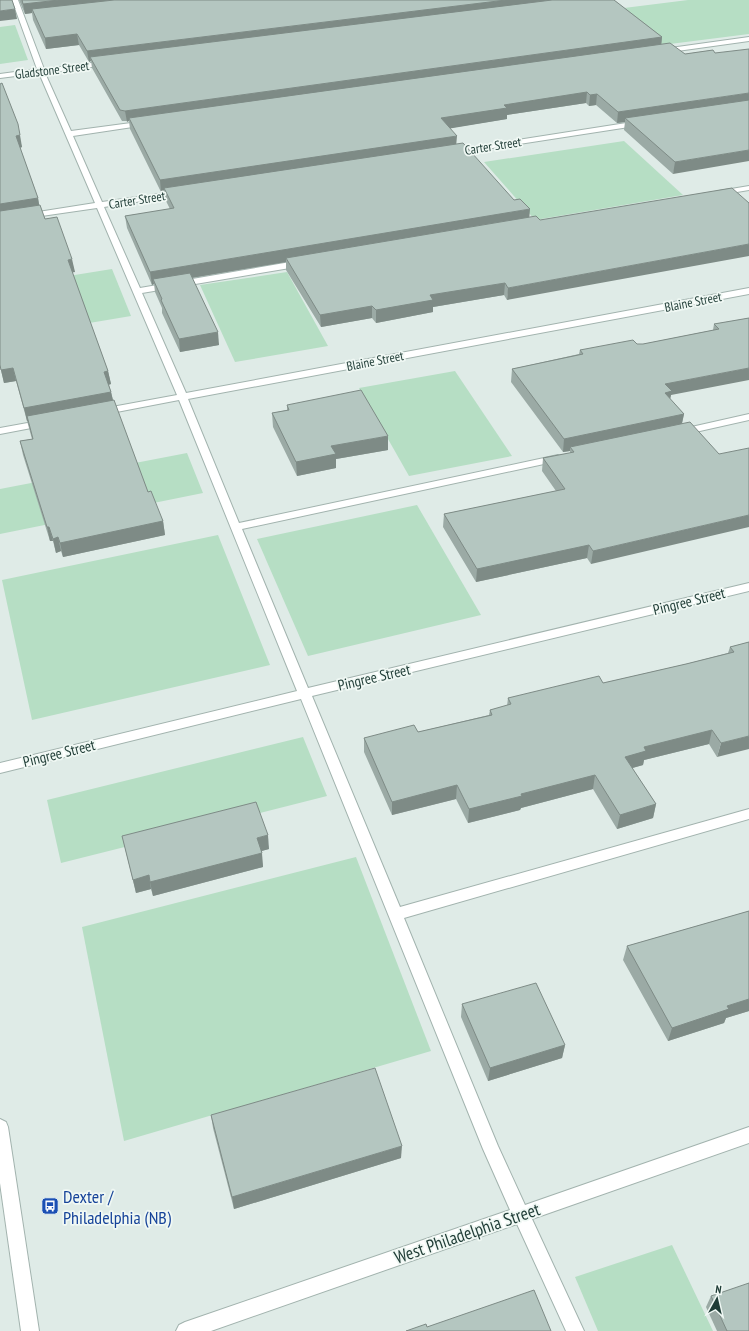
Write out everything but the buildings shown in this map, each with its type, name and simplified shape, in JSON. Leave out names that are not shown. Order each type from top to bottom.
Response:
[{"type":"street","points":[[15,0],[25,17],[41,71],[183,397],[237,526],[292,666],[306,693],[491,1149],[575,1331]]},
{"type":"street","points":[[654,52],[749,39]]},
{"type":"street","name":"Gladstone Street","points":[[0,76],[113,62]]},
{"type":"street","points":[[68,134],[155,122]]},
{"type":"street","name":"Carter Street","points":[[442,153],[647,122]]},
{"type":"street","points":[[710,195],[749,188]]},
{"type":"street","name":"Carter Street","points":[[0,220],[191,191]]},
{"type":"street","points":[[136,291],[309,262]]},
{"type":"street","name":"Blaine Street","points":[[92,414],[749,291]]},
{"type":"street","points":[[671,434],[749,417]]},
{"type":"street","points":[[0,431],[53,421]]},
{"type":"street","points":[[237,526],[570,455]]},
{"type":"street","name":"Pingree Street","points":[[0,768],[749,587]]},
{"type":"street","points":[[396,914],[749,814]]},
{"type":"street","points":[[0,1127],[30,1331]]},
{"type":"street","name":"West Philadelphia Street","points":[[185,1331],[749,1135]]},
{"type":"green space","points":[[688,0],[749,0],[749,34],[662,45],[616,9]]},
{"type":"green space","points":[[15,25],[28,60],[0,64],[0,27]]},
{"type":"green space","points":[[624,141],[683,195],[535,220],[484,162]]},
{"type":"green space","points":[[112,269],[131,316],[0,338],[0,287]]},
{"type":"green space","points":[[287,272],[328,346],[235,362],[200,285]]},
{"type":"green space","points":[[455,371],[512,456],[409,476],[359,388]]},
{"type":"green space","points":[[187,453],[203,493],[0,534],[0,489]]},
{"type":"green space","points":[[417,505],[481,615],[308,656],[257,539]]},
{"type":"green space","points":[[218,535],[270,665],[32,720],[2,580]]},
{"type":"green space","points":[[303,737],[327,796],[61,863],[47,800]]},
{"type":"green space","points":[[356,857],[431,1051],[124,1141],[82,927]]},
{"type":"green space","points":[[672,1245],[713,1331],[598,1331],[575,1277]]},
{"type":"place","name":"Dexter / Philadelphia (NB)","points":[[50,1206]]}]
